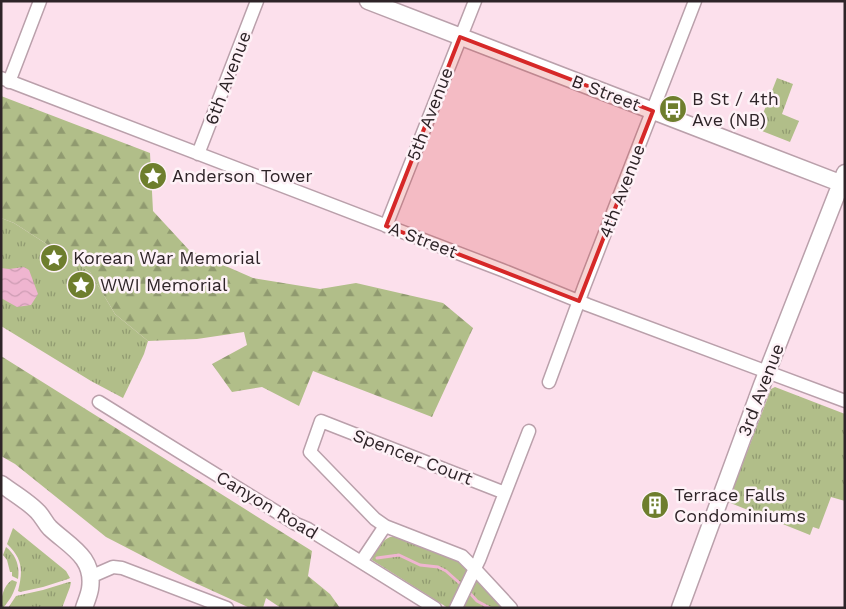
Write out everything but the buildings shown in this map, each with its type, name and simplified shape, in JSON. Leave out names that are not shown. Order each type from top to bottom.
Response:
[{"type":"street","points":[[5,80],[40,1]]},
{"type":"street","name":"6th Avenue","points":[[198,154],[257,1]]},
{"type":"street","name":"B Street","points":[[368,1],[653,111],[843,181]]},
{"type":"street","name":"5th Avenue","points":[[386,226],[475,1]]},
{"type":"street","name":"4th Avenue","points":[[549,382],[696,1]]},
{"type":"street","name":"A Street","points":[[5,80],[579,301],[845,401]]},
{"type":"street","name":"3rd Avenue","points":[[680,608],[767,372],[843,181]]},
{"type":"street","name":"Canyon Road","points":[[99,402],[435,608]]},
{"type":"street","name":"Spencer Court","points":[[385,526],[369,514],[310,452],[321,421],[505,493]]},
{"type":"street","points":[[462,597],[529,431]]},
{"type":"street","points":[[1,484],[38,512],[48,527]]},
{"type":"street","points":[[1,497],[32,520],[48,527],[82,556],[90,577],[90,590],[84,608]]},
{"type":"street","points":[[361,562],[385,526],[458,554],[475,568],[511,608]]},
{"type":"street","points":[[90,577],[113,567],[122,568],[227,608]]},
{"type":"highlighted area","points":[[460,37],[653,111],[579,301],[386,226]]},
{"type":"green space","points":[[777,78],[793,84],[782,114],[799,121],[790,142],[757,129]]},
{"type":"green space","points":[[1,96],[150,153],[153,211],[189,250],[253,278],[320,289],[356,283],[443,303],[473,328],[432,417],[313,371],[299,406],[262,387],[232,392],[212,364],[247,345],[244,332],[197,339],[148,341],[115,314],[90,272],[14,223],[1,218]]},
{"type":"green space","points":[[1,218],[14,223],[90,272],[115,314],[148,341],[144,354],[123,398],[91,381],[1,326]]},
{"type":"green space","points":[[1,356],[312,551],[308,576],[330,594],[340,608],[281,608],[266,598],[263,608],[250,608],[191,581],[106,537],[15,464],[1,456]]},
{"type":"green space","points":[[775,387],[845,414],[845,501],[831,497],[819,529],[813,527],[810,535],[728,502],[771,389]]},
{"type":"green space","points":[[13,528],[66,571],[70,578],[43,587],[18,591],[21,577],[19,560],[7,544]]},
{"type":"green space","points":[[390,537],[396,537],[457,560],[505,608],[448,608],[372,560],[378,547]]},
{"type":"green space","points":[[6,547],[16,561],[18,579],[12,576],[7,560],[3,555]]},
{"type":"green space","points":[[12,580],[17,582],[15,590],[8,602],[1,608],[3,592]]},
{"type":"green space","points":[[71,582],[70,587],[62,608],[8,608],[16,596]]},
{"type":"water","points":[[24,267],[29,270],[38,294],[31,305],[17,307],[1,298],[1,268]]},
{"type":"waterway","points":[[377,558],[399,555],[420,565],[438,567],[446,571],[464,587]]},
{"type":"waterway","points":[[468,591],[477,601],[490,608]]},
{"type":"place","name":"B St / 4th Ave (NB)","points":[[673,109]]},
{"type":"place","name":"Anderson Tower","points":[[153,176]]},
{"type":"place","name":"Korean War Memorial","points":[[54,258]]},
{"type":"place","name":"WWI Memorial","points":[[81,285]]},
{"type":"place","name":"Terrace Falls Condominiums","points":[[655,505]]}]
